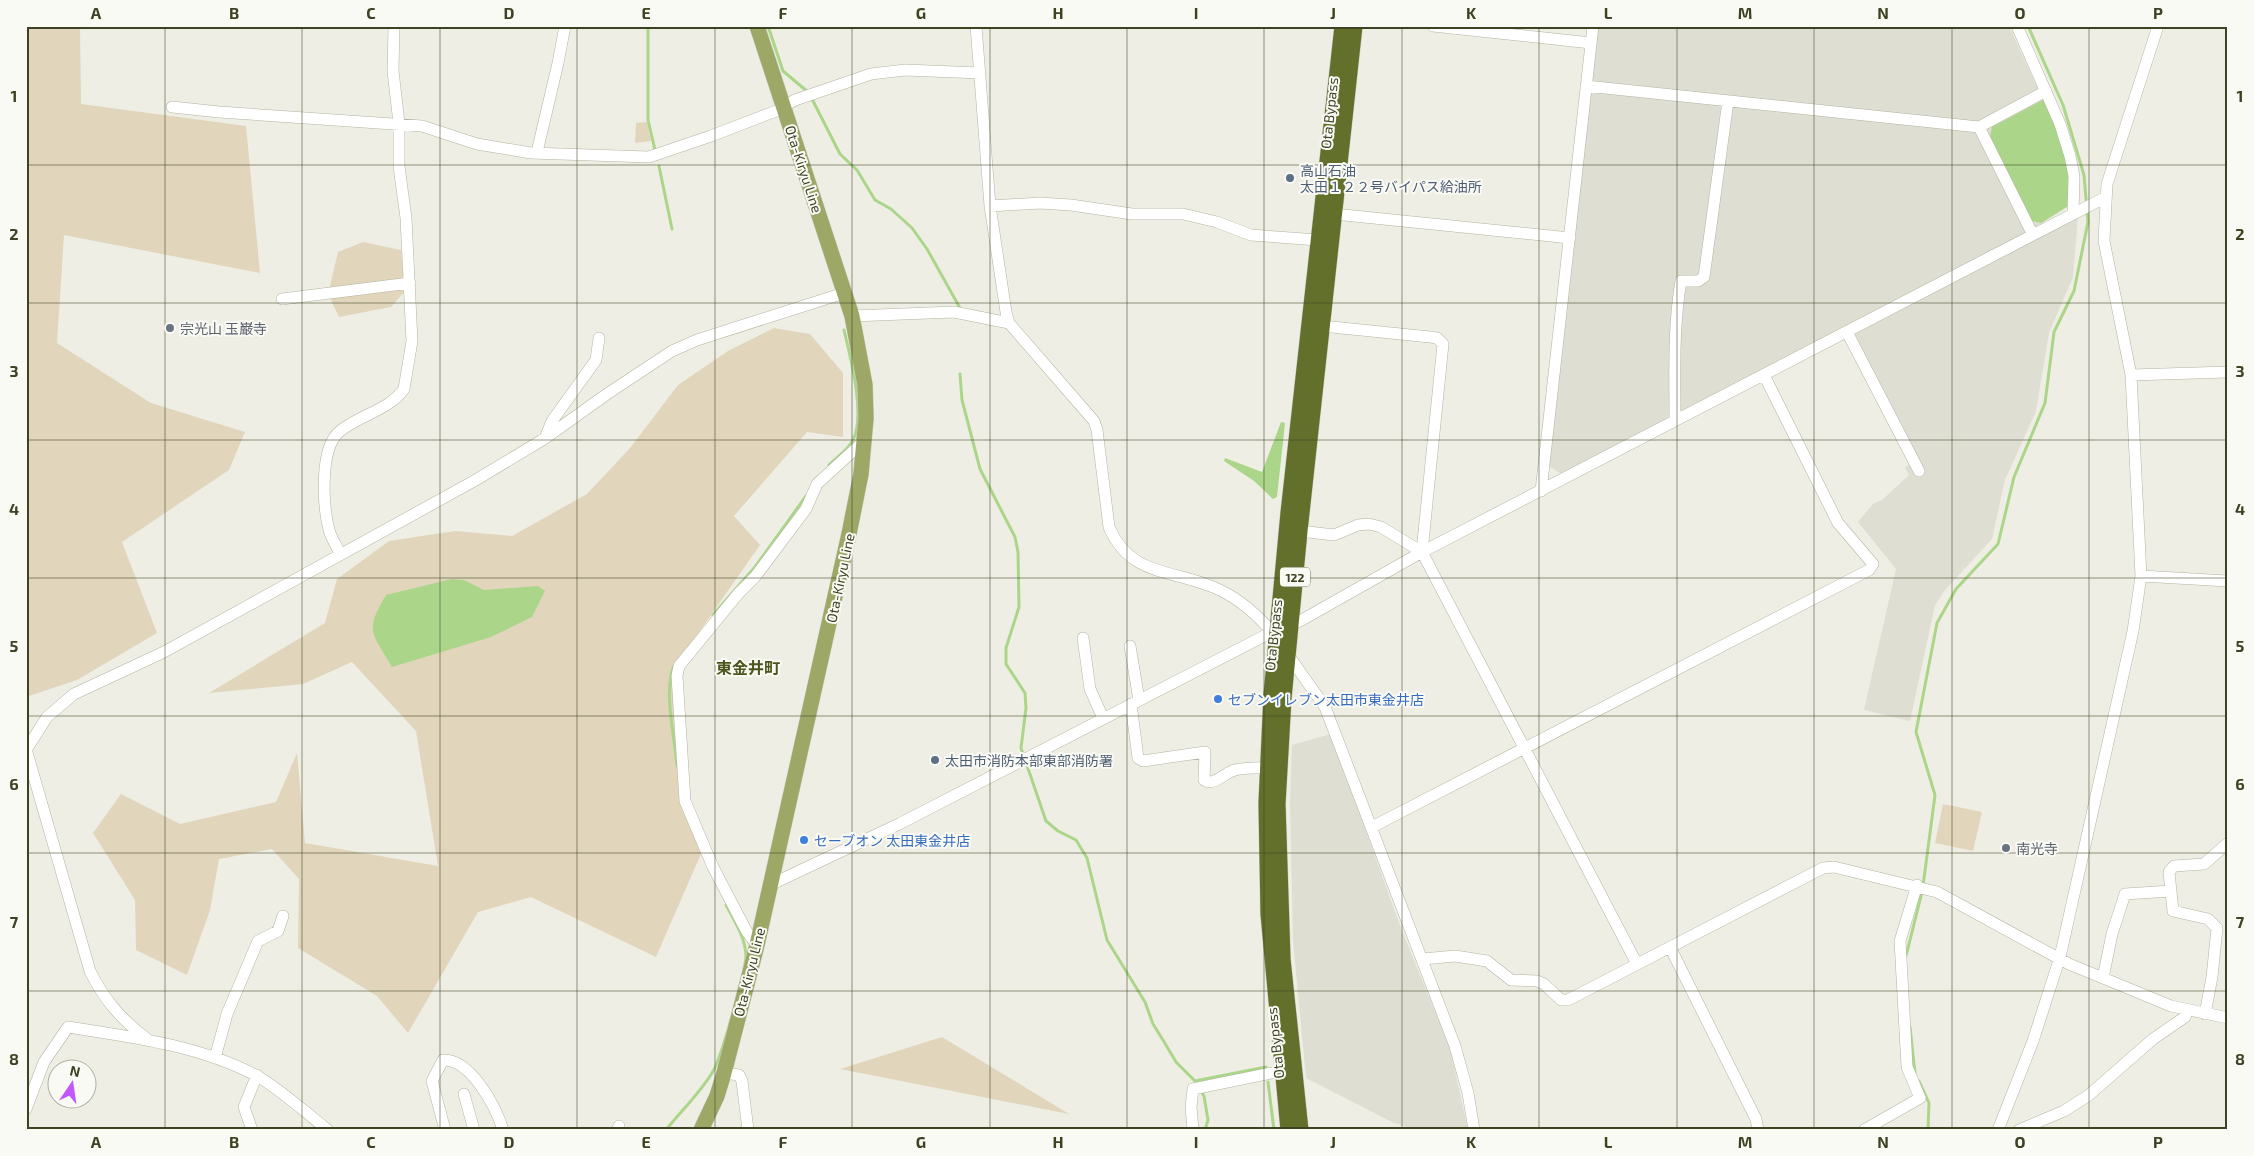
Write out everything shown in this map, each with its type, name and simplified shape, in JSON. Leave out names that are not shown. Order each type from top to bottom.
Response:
[{"type":"highway","name":"Ota Bypass","points":[[1288,1130],[1281,1071],[1268,914],[1268,767],[1279,631],[1318,240],[1342,26]]},
{"type":"highway","name":"Ota Bypass","points":[[1301,1130],[1283,959],[1280,905],[1278,804],[1288,654],[1279,631],[1300,531],[1355,26]]},
{"type":"main road","name":"Ota-Kiryu Line","points":[[701,1130],[724,1073],[757,945],[849,534],[861,474],[864,441],[865,385],[852,316],[757,26]]},
{"type":"street","points":[[340,554],[329,532],[325,506],[324,482],[329,449],[334,436],[391,402],[404,389],[412,342],[406,218],[399,166],[399,123],[393,71],[394,26]]},
{"type":"street","points":[[537,152],[558,63],[564,26]]},
{"type":"street","points":[[976,26],[990,206],[999,274],[1009,322],[1094,420],[1097,430],[1109,527],[1119,548],[1140,564],[1192,579],[1230,596],[1279,631]]},
{"type":"street","points":[[1433,26],[1591,43]]},
{"type":"street","points":[[1544,38],[1545,26]]},
{"type":"street","points":[[1541,490],[1593,26]]},
{"type":"street","points":[[2017,26],[2060,124],[2070,156],[2082,209]]},
{"type":"street","points":[[1998,1130],[2034,1041],[2060,957],[2133,631],[2141,576],[2131,374],[2104,241],[2106,197],[2123,132],[2158,26]]},
{"type":"street","points":[[172,107],[219,112],[399,123],[430,128],[477,144],[514,151],[641,157],[658,155],[871,74],[905,70],[980,73]]},
{"type":"street","points":[[1586,86],[1979,127],[2046,91]]},
{"type":"street","points":[[1676,420],[1674,342],[1678,299],[1681,281],[1698,281],[1704,277],[1728,101]]},
{"type":"street","points":[[1979,127],[2033,235]]},
{"type":"street","points":[[774,882],[899,824],[1102,718],[1279,631],[1422,552],[2106,197]]},
{"type":"street","points":[[990,206],[1040,203],[1071,205],[1132,214],[1183,214],[1217,222],[1251,235],[1318,240]]},
{"type":"street","points":[[1334,214],[1570,238]]},
{"type":"street","points":[[282,299],[410,283]]},
{"type":"street","points":[[148,1040],[130,1026],[109,1004],[90,972],[26,749],[47,717],[74,694],[164,652],[474,481],[544,438],[672,351],[697,340],[844,292]]},
{"type":"street","points":[[852,316],[954,312],[1009,322]]},
{"type":"street","points":[[1322,326],[1437,338],[1444,344],[1422,552]]},
{"type":"street","points":[[1847,332],[1919,472]]},
{"type":"street","points":[[544,438],[552,421],[596,360],[599,338]]},
{"type":"street","points":[[2131,374],[2228,372]]},
{"type":"street","points":[[1372,827],[1860,574],[1873,564],[1838,523],[1764,375]]},
{"type":"street","points":[[757,945],[747,932],[714,868],[692,822],[685,801],[677,676],[679,666],[754,577],[802,516],[818,484],[864,441]]},
{"type":"street","points":[[1300,531],[1334,535],[1358,525],[1369,524],[1381,527],[1422,552],[1638,964]]},
{"type":"street","points":[[2141,576],[2228,581]]},
{"type":"street","points":[[1083,638],[1090,689],[1102,718]]},
{"type":"street","points":[[1130,646],[1138,758],[1143,761],[1205,752],[1204,780],[1209,783],[1232,771],[1268,767]]},
{"type":"street","points":[[1288,654],[1325,707],[1372,827],[1456,1046],[1468,1093],[1474,1130]]},
{"type":"street","points":[[2205,1014],[2212,977],[2216,928],[2208,919],[2173,911],[2169,872],[2172,867],[2204,864],[2228,843]]},
{"type":"street","points":[[1423,959],[1456,956],[1487,961],[1499,973],[1511,980],[1537,981],[1565,1001],[1826,867],[1917,885],[1956,901],[2060,957],[2068,964],[2171,1006],[2228,1018]]},
{"type":"street","points":[[1864,1130],[1920,1098],[1907,1068],[1900,941],[1917,885]]},
{"type":"street","points":[[2103,978],[2112,934],[2125,894],[2171,891]]},
{"type":"street","points":[[215,1058],[227,1014],[258,941],[278,930],[283,916]]},
{"type":"street","points":[[1670,947],[1756,1119],[1758,1130]]},
{"type":"street","points":[[2019,1130],[2064,1111],[2089,1095],[2153,1039],[2185,1017],[2187,1010]]},
{"type":"street","points":[[26,1109],[44,1062],[68,1027],[148,1040],[215,1058],[257,1075],[328,1130]]},
{"type":"street","points":[[445,1130],[432,1081],[443,1060],[452,1059],[467,1070],[490,1098],[503,1130]]},
{"type":"street","points":[[1193,1130],[1191,1107],[1193,1088],[1281,1071]]},
{"type":"street","points":[[724,1073],[739,1075],[742,1082],[748,1130]]},
{"type":"street","points":[[252,1130],[244,1107],[257,1075]]},
{"type":"street","points":[[464,1094],[474,1130]]},
{"type":"shaded area","points":[[26,26],[80,26],[81,104],[246,126],[260,273],[64,235],[57,343],[151,403],[245,432],[229,470],[122,542],[157,633],[77,680],[26,697]]},
{"type":"shaded area","points":[[1598,26],[2009,26],[2035,83],[2045,99],[2069,206],[2041,224],[1863,318],[1561,474],[1549,466]]},
{"type":"shaded area","points":[[2045,99],[2057,126],[2070,177],[2068,206],[2041,223],[2032,221],[1990,137],[1992,127]]},
{"type":"shaded area","points":[[647,122],[651,141],[635,143],[636,123]]},
{"type":"shaded area","points":[[2078,216],[2073,277],[2049,333],[2036,411],[2005,480],[1992,539],[1945,590],[1935,605],[1910,721],[1864,710],[1896,569],[1858,522],[1873,504],[1882,500],[1909,475],[1905,468],[1916,457],[1855,334]]},
{"type":"shaded area","points":[[363,242],[401,250],[405,291],[391,307],[339,317],[328,294],[338,252]]},
{"type":"shaded area","points":[[774,328],[810,334],[843,373],[843,437],[807,432],[734,516],[760,545],[671,672],[681,802],[701,854],[656,957],[531,897],[478,912],[408,1033],[377,996],[298,948],[299,879],[272,849],[219,859],[210,910],[187,975],[136,950],[135,900],[93,833],[121,794],[180,824],[276,802],[297,753],[305,843],[438,866],[416,731],[352,662],[303,684],[209,693],[325,623],[337,579],[389,541],[455,531],[512,536],[587,494],[630,448],[678,385],[728,351]]},
{"type":"shaded area","points":[[1281,422],[1285,423],[1277,497],[1273,499],[1254,481],[1224,461],[1225,458],[1262,472]]},
{"type":"shaded area","points":[[452,579],[464,580],[484,590],[538,586],[545,591],[532,617],[491,637],[392,667],[373,632],[375,617],[386,595]]},
{"type":"shaded area","points":[[1331,734],[1402,931],[1450,1048],[1468,1130],[1416,1130],[1392,1122],[1306,1078],[1293,940],[1290,803],[1292,745]]},
{"type":"shaded area","points":[[1943,804],[1982,812],[1973,851],[1935,843]]},
{"type":"shaded area","points":[[942,1037],[1069,1114],[840,1069]]},
{"type":"waterway","points":[[648,26],[648,120],[655,150]]},
{"type":"waterway","points":[[768,26],[783,71],[808,92]]},
{"type":"waterway","points":[[1923,886],[1935,795],[1916,732],[1937,623],[1956,589],[1998,544],[2014,477],[2045,403],[2054,332],[2074,291],[2088,222],[2084,175],[2063,105],[2028,26]]},
{"type":"waterway","points":[[811,97],[840,154],[857,170],[875,200],[891,209],[912,228],[927,249],[960,308]]},
{"type":"waterway","points":[[659,166],[672,229]]},
{"type":"waterway","points":[[829,465],[849,447],[857,429],[856,385],[844,330]]},
{"type":"waterway","points":[[960,374],[962,400],[980,469],[1015,537],[1018,552],[1019,607],[1006,648],[1006,664],[1025,693],[1026,708],[1021,748],[1046,821],[1058,831],[1076,840],[1087,858],[1107,940],[1145,1002],[1153,1024],[1176,1062],[1195,1081],[1204,1096],[1208,1120],[1205,1130]]},
{"type":"waterway","points":[[713,615],[755,567],[806,496]]},
{"type":"waterway","points":[[674,666],[671,676],[670,700],[677,766]]},
{"type":"waterway","points":[[1906,956],[1922,892]]},
{"type":"waterway","points":[[666,1130],[712,1073],[727,1034],[738,996],[746,955],[739,929],[726,905]]},
{"type":"waterway","points":[[1910,1027],[1915,1073]]},
{"type":"waterway","points":[[1195,1081],[1266,1067]]},
{"type":"waterway","points":[[1919,1081],[1929,1103],[1928,1130]]},
{"type":"waterway","points":[[1268,1082],[1274,1130]]},
{"type":"place","name":"高山石油 太田１２２号バイパス給油所","points":[[1290,178]]},
{"type":"place","name":"宗光山 玉巌寺","points":[[170,328]]},
{"type":"place","name":"セブンイレブン太田市東金井店","points":[[1218,699]]},
{"type":"place","name":"太田市消防本部東部消防署","points":[[935,760]]},
{"type":"place","name":"セーブオン 太田東金井店","points":[[804,840]]},
{"type":"place","name":"南光寺","points":[[2006,848]]},
{"type":"district","name":"東金井町","points":[[748,667]]}]
